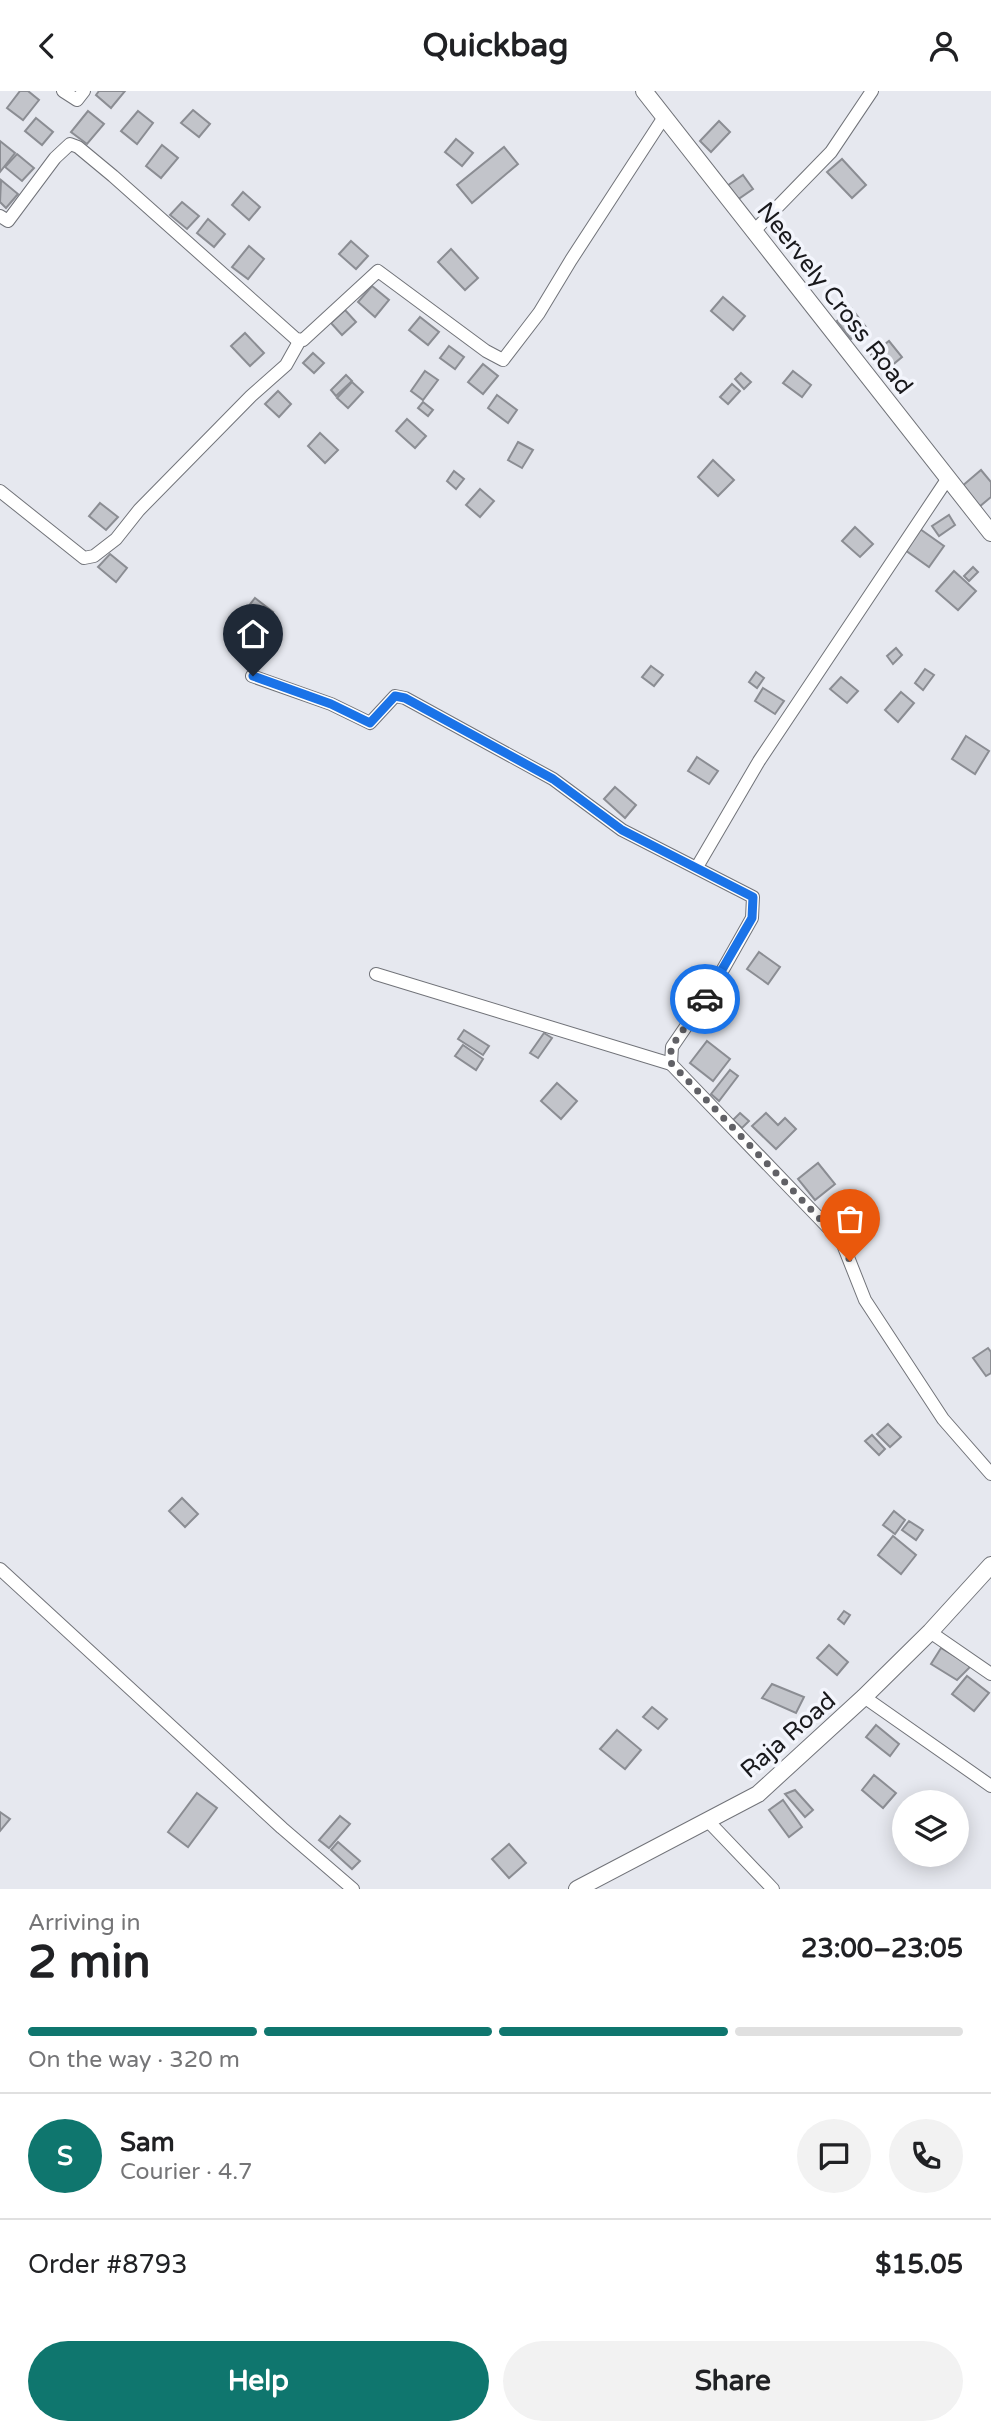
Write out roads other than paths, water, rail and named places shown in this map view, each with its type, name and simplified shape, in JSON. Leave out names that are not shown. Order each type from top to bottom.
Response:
[{"type":"street","points":[[63,91],[77,100],[84,91]]},
{"type":"street","name":"Neervely Cross Road","points":[[644,91],[991,533]]},
{"type":"street","points":[[754,231],[831,152],[872,91]]},
{"type":"street","points":[[0,491],[84,558],[94,556],[116,539],[139,510],[251,396],[286,365],[300,340],[378,271],[486,351],[503,360],[539,313],[664,117]]},
{"type":"street","points":[[0,216],[8,221],[55,158],[70,144],[78,147],[300,340]]},
{"type":"street","points":[[697,867],[759,761],[836,649],[947,478]]},
{"type":"street","points":[[253,676],[331,704],[370,723],[395,696],[405,698],[553,779],[622,830],[753,897],[752,918],[713,987],[671,1047],[671,1063]]},
{"type":"street","points":[[376,975],[671,1063],[842,1242],[865,1300],[943,1419],[991,1473]]},
{"type":"street","name":"Raja Road","points":[[577,1889],[758,1794],[864,1697],[930,1632],[991,1565]]},
{"type":"street","points":[[0,1569],[282,1828],[353,1889]]},
{"type":"street","points":[[930,1632],[991,1674]]},
{"type":"street","points":[[864,1697],[991,1786]]},
{"type":"street","points":[[708,1821],[773,1889]]}]
